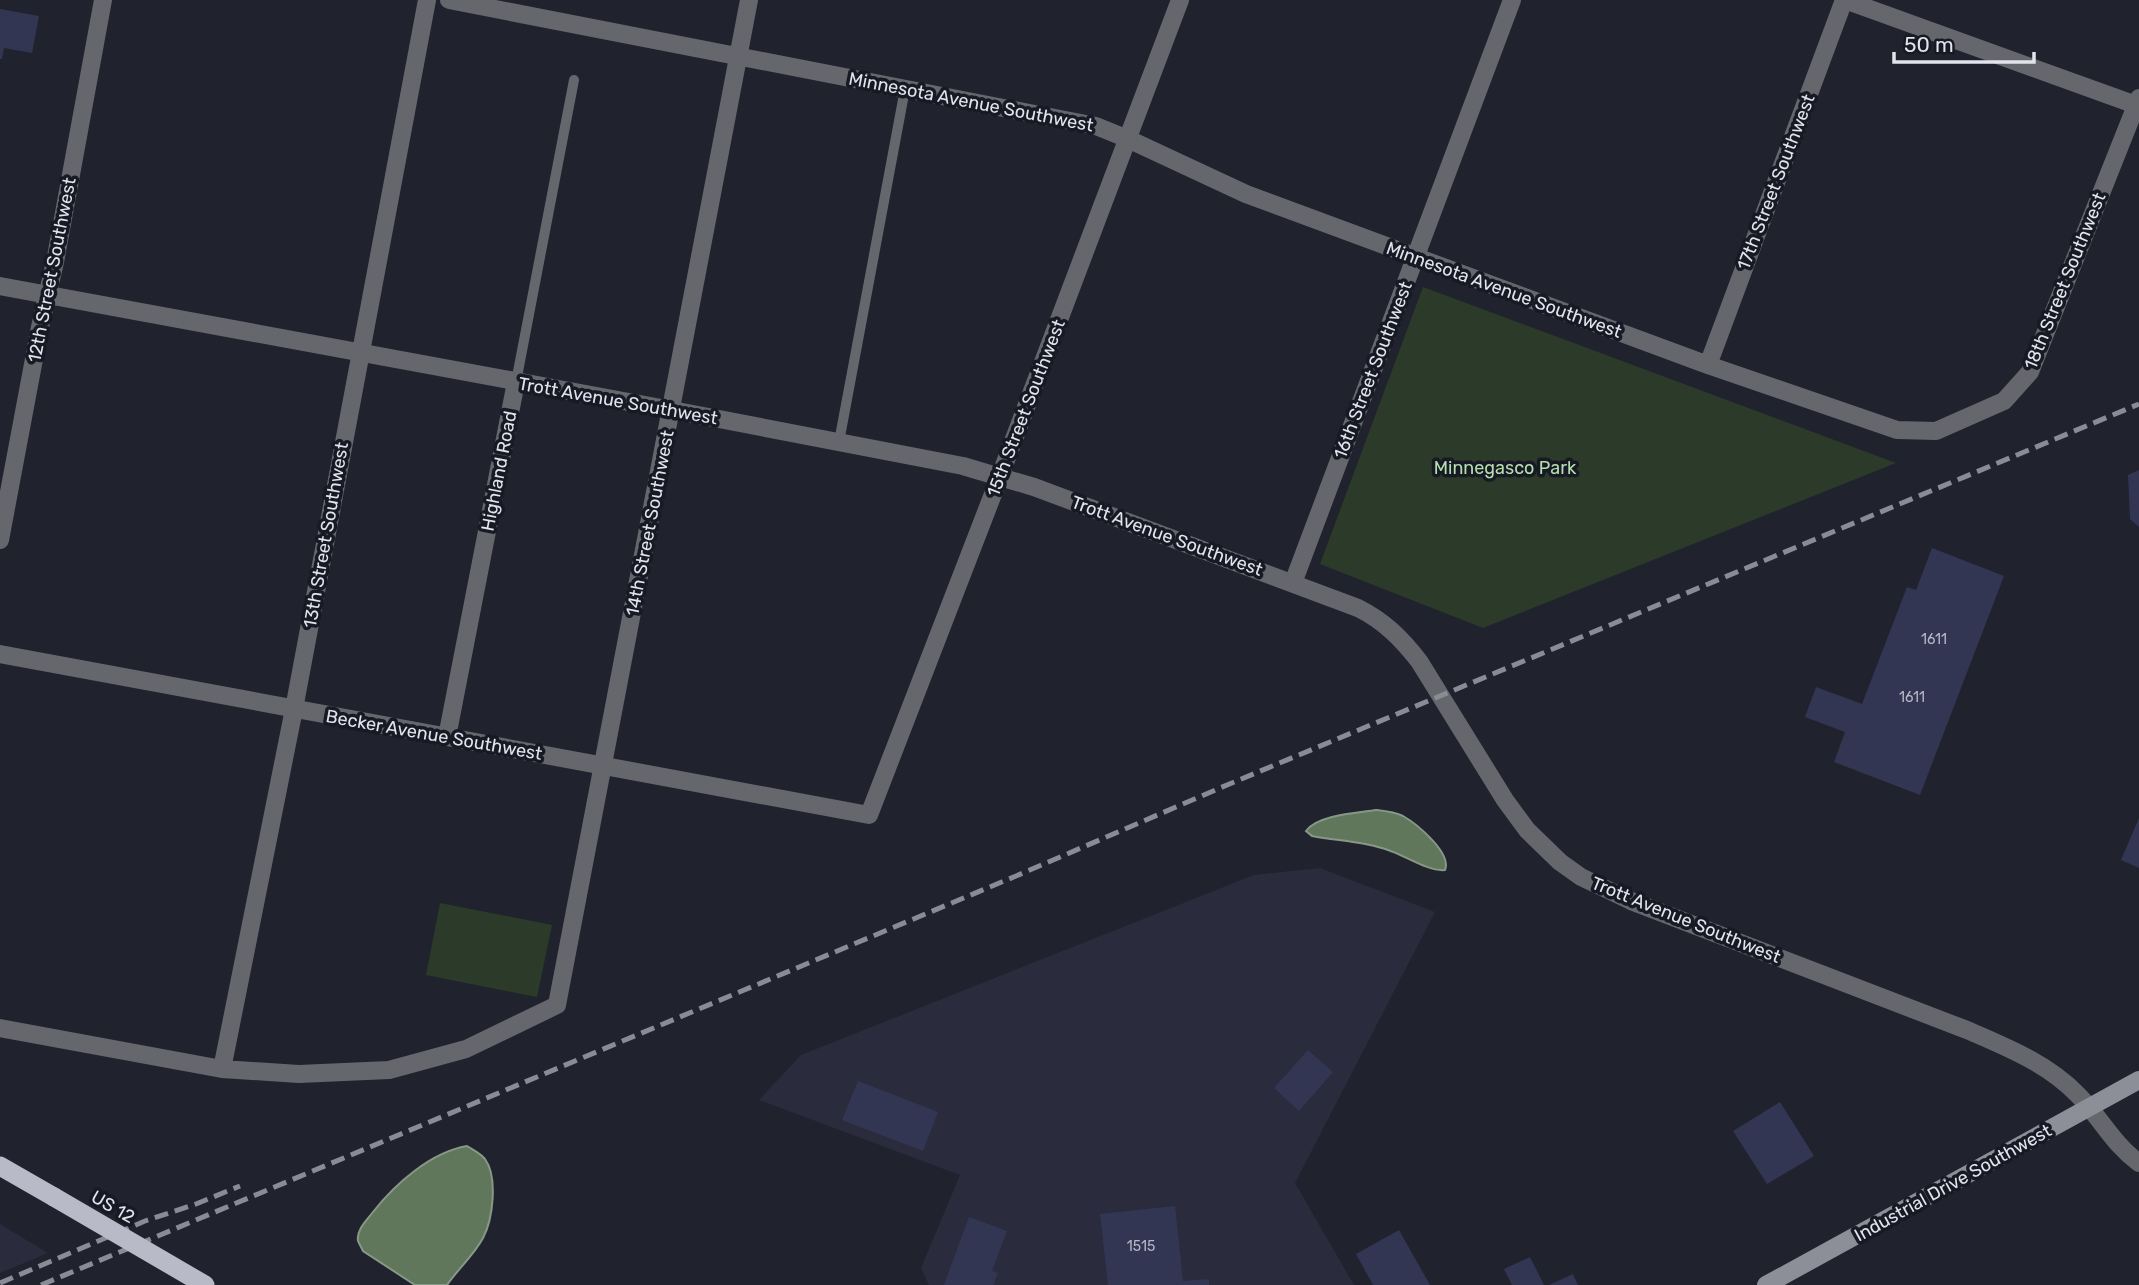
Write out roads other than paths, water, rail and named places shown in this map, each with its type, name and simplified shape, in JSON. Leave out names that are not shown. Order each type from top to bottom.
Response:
[{"type":"highway","name":"US 12","points":[[0,1166],[205,1285]]},
{"type":"main road","name":"Industrial Drive Southwest","points":[[1766,1285],[2139,1080]]},
{"type":"street","name":"12th Street Southwest","points":[[0,540],[103,0]]},
{"type":"street","name":"13th Street Southwest","points":[[222,1069],[294,709],[427,0]]},
{"type":"street","name":"Minnesota Avenue Southwest","points":[[449,0],[1096,126],[1246,194],[1708,365]]},
{"type":"street","name":"14th Street Southwest","points":[[222,1069],[299,1074],[389,1070],[467,1049],[557,1005],[749,0]]},
{"type":"street","name":"15th Street Southwest","points":[[869,815],[1180,0]]},
{"type":"street","name":"16th Street Southwest","points":[[1293,583],[1512,0]]},
{"type":"street","points":[[1845,0],[2137,106]]},
{"type":"street","name":"17th Street Southwest","points":[[1708,365],[1845,0]]},
{"type":"street","name":"18th Street Southwest","points":[[1708,365],[1897,430],[1936,431],[2004,401],[2030,372],[2137,106]]},
{"type":"street","name":"Trott Avenue Southwest","points":[[0,286],[963,466],[1034,486],[1374,616],[1405,643],[1426,672],[1505,800],[1527,830],[1560,862],[1581,877],[1631,901],[1967,1030],[2043,1066],[2090,1107],[2113,1140],[2139,1163]]},
{"type":"street","name":"Highland Road","points":[[447,737],[516,382]]},
{"type":"street","name":"Becker Avenue Southwest","points":[[0,654],[869,815]]},
{"type":"street","points":[[0,1028],[222,1069]]},
{"type":"lane","name":"Highland Road","points":[[516,382],[575,80]]},
{"type":"lane","points":[[839,442],[905,89]]},
{"type":"railway","points":[[41,1285],[2139,404]]},
{"type":"railway","points":[[0,1283],[145,1221],[240,1186]]},
{"type":"park label","name":"Minnegasco Park","points":[[1505,468]]}]
